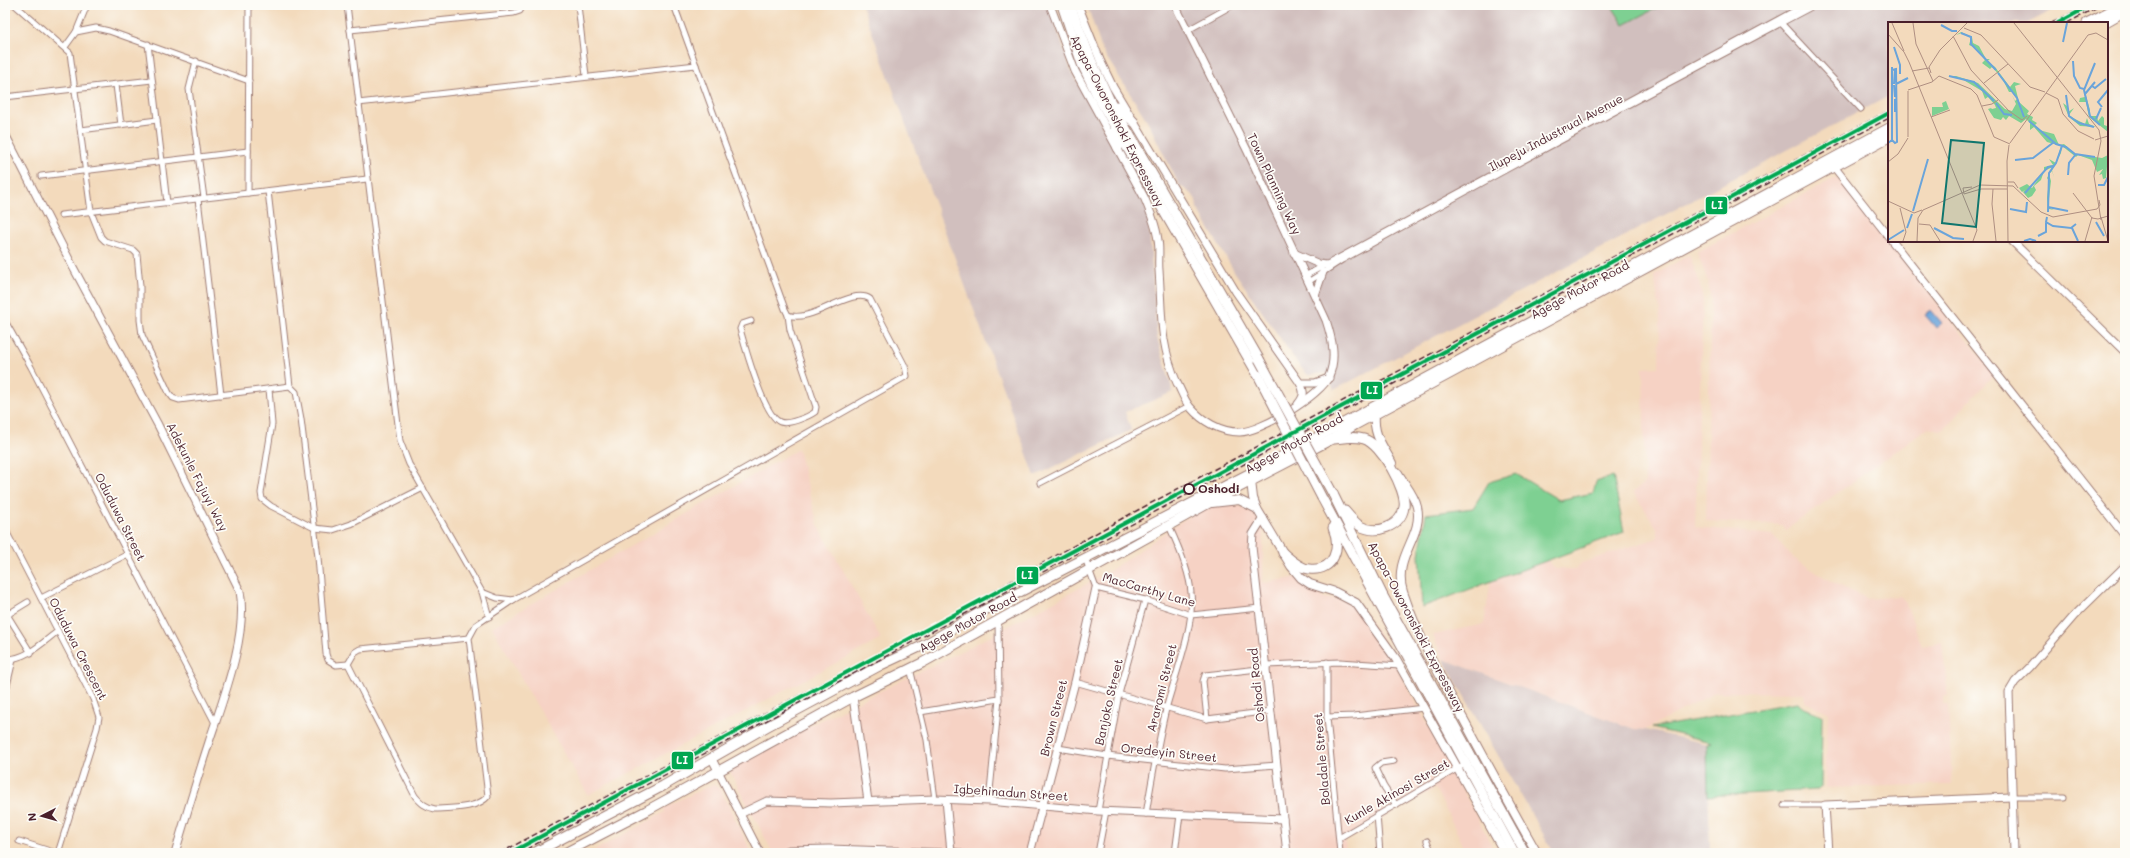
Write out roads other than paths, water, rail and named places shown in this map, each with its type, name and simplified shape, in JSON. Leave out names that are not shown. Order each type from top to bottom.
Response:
[{"type":"highway","name":"Apapa-Oworonshoki Expressway","points":[[1062,5],[1082,64],[1108,123],[1129,153],[1205,281],[1258,375],[1461,766],[1514,853]]},
{"type":"highway","name":"Apapa-Oworonshoki Expressway","points":[[1070,5],[1092,62],[1110,100],[1259,359],[1333,494],[1383,596],[1525,853]]},
{"type":"highway","points":[[2089,22],[2122,5]]},
{"type":"highway","points":[[2106,22],[2125,11]]},
{"type":"highway","points":[[1110,100],[1125,110],[1134,122]]},
{"type":"highway","points":[[1125,110],[1129,133]]},
{"type":"highway","points":[[1108,123],[1129,153]]},
{"type":"highway","name":"Agege Motor Road","points":[[565,853],[579,850],[718,771],[853,697],[910,668],[1089,571],[1209,503],[1332,439],[1458,366],[1888,129]]},
{"type":"highway","points":[[1114,133],[1118,148]]},
{"type":"highway","name":"Agege Motor Road","points":[[534,853],[712,759],[880,665],[924,645],[979,613],[1458,366],[1835,168],[1888,138]]},
{"type":"highway","points":[[1332,439],[1365,439],[1376,446],[1401,489],[1404,507],[1396,522],[1384,529],[1364,527],[1352,520],[1333,494]]},
{"type":"highway","points":[[1283,553],[1301,566],[1308,569],[1322,567],[1336,552],[1335,533],[1322,498]]},
{"type":"main road","name":"Apapa-Oworonshoki Expressway","points":[[1375,415],[1374,424],[1378,440],[1413,495],[1418,513],[1416,528],[1403,558],[1401,581],[1404,594],[1426,651],[1537,853]]},
{"type":"main road","name":"Apapa-Oworonshoki Expressway","points":[[1251,481],[1253,498],[1257,510],[1283,553],[1301,578],[1310,584],[1335,592],[1356,603],[1400,666],[1424,708],[1461,766],[1505,853]]},
{"type":"main road","name":"Apapa-Oworonshoki Expressway","points":[[1209,503],[1239,500],[1257,510]]},
{"type":"street","points":[[15,5],[65,47],[72,58],[91,212],[101,237],[105,241],[133,250],[137,254],[140,278],[140,320],[142,335],[169,393],[173,398],[179,400],[290,386]]},
{"type":"street","points":[[65,47],[76,32],[87,5]]},
{"type":"street","points":[[248,193],[249,5]]},
{"type":"street","points":[[347,5],[400,441],[409,464],[482,592],[488,617]]},
{"type":"street","points":[[350,30],[514,13],[520,11],[523,5]]},
{"type":"street","points":[[578,5],[586,76]]},
{"type":"street","points":[[674,5],[788,315],[790,330],[816,407],[815,412],[810,415],[786,422],[776,420],[763,397],[753,373],[740,330],[742,324],[751,321]]},
{"type":"street","name":"Apapa-Oworonshoki Expressway","points":[[1050,5],[1075,71],[1108,123],[1118,148],[1144,197],[1152,219],[1158,241],[1162,329],[1165,351],[1172,371],[1189,406],[1214,426],[1240,432],[1254,429],[1295,407],[1319,390],[1329,378]]},
{"type":"street","name":"Apapa-Oworonshoki Expressway","points":[[1078,5],[1100,60],[1125,110]]},
{"type":"street","name":"Town Planning Way","points":[[1175,5],[1177,12],[1188,30],[1245,146],[1326,320],[1332,338],[1334,352],[1329,378]]},
{"type":"street","points":[[1188,30],[1233,5]]},
{"type":"street","name":"Ilupeju Industrual Avenue","points":[[1307,279],[1326,265],[1394,226],[1798,6],[1805,5]]},
{"type":"street","name":"Ilupeju Industrual Avenue","points":[[1307,279],[1509,168],[1815,5]]},
{"type":"street","points":[[1781,23],[1861,109]]},
{"type":"street","points":[[76,32],[96,28],[148,44],[249,81]]},
{"type":"street","points":[[148,44],[167,202]]},
{"type":"street","points":[[196,62],[189,89],[204,198]]},
{"type":"street","points":[[358,103],[586,76],[696,65]]},
{"type":"street","points":[[5,97],[152,80]]},
{"type":"street","points":[[116,85],[122,125]]},
{"type":"street","points":[[81,130],[157,120]]},
{"type":"street","name":"Apapa-Oworonshoki Expressway","points":[[1134,122],[1236,292],[1300,384]]},
{"type":"street","name":"Adekunle Fajuyi Way","points":[[6,139],[158,425],[240,591],[243,609],[241,628],[215,723],[174,853]]},
{"type":"street","points":[[41,176],[86,169],[248,151]]},
{"type":"street","points":[[1835,168],[1888,236]]},
{"type":"street","points":[[61,215],[367,179]]},
{"type":"street","points":[[268,191],[290,386],[296,392],[298,398],[314,528],[326,654],[328,660],[336,665],[348,664]]},
{"type":"street","points":[[198,199],[221,395]]},
{"type":"street","points":[[1893,242],[2125,536]]},
{"type":"street","points":[[2013,242],[2125,352]]},
{"type":"street","points":[[1294,253],[1318,264],[1326,265]]},
{"type":"street","points":[[1314,295],[1322,272]]},
{"type":"street","points":[[348,664],[415,796],[422,804],[434,809],[483,802],[488,796],[469,638],[476,625],[513,600],[907,376],[905,366],[870,299],[867,297],[856,296],[799,317],[788,315]]},
{"type":"street","name":"Oduduwa Street","points":[[5,321],[215,723]]},
{"type":"street","points":[[1295,407],[1304,396],[1304,391],[1300,384],[1315,383],[1329,378]]},
{"type":"street","points":[[268,389],[272,424],[262,480],[262,499],[271,506],[314,528],[325,530],[341,528],[423,488]]},
{"type":"street","points":[[1040,483],[1189,406]]},
{"type":"street","name":"Oshodi Road","points":[[1263,518],[1253,534],[1252,547],[1267,667],[1287,853]]},
{"type":"street","name":"Araromi Street","points":[[1146,814],[1166,708],[1191,615],[1191,592],[1176,541],[1169,526]]},
{"type":"street","name":"Oduduwa Crescent","points":[[5,529],[93,699],[98,717],[97,728],[57,853]]},
{"type":"street","points":[[41,598],[128,554]]},
{"type":"street","name":"MacCarthy Lane","points":[[1085,558],[1096,588],[1145,600],[1191,615],[1260,608]]},
{"type":"street","points":[[2014,853],[2011,797],[2009,692],[2014,682],[2030,667],[2074,616],[2125,566]]},
{"type":"street","name":"Brown Street","points":[[1030,853],[1075,682],[1096,588]]},
{"type":"street","points":[[482,592],[497,598],[513,600]]},
{"type":"street","name":"Banjoko Street","points":[[1098,811],[1119,694],[1145,600]]},
{"type":"street","points":[[28,602],[10,612],[8,616],[31,653]]},
{"type":"street","points":[[989,801],[999,699],[998,620]]},
{"type":"street","points":[[5,659],[14,660],[31,653],[58,631]]},
{"type":"street","points":[[348,664],[355,652],[360,649],[469,638]]},
{"type":"street","points":[[5,694],[14,660]]},
{"type":"street","points":[[1207,719],[1203,681],[1205,675],[1267,667],[1326,662],[1400,666]]},
{"type":"street","name":"Boladale Street","points":[[1326,662],[1327,717],[1340,853]]},
{"type":"street","points":[[910,668],[920,712],[935,799]]},
{"type":"street","points":[[1075,682],[1207,719],[1271,712]]},
{"type":"street","points":[[853,697],[868,801]]},
{"type":"street","points":[[920,712],[999,699]]},
{"type":"street","points":[[1327,717],[1354,716],[1424,708]]},
{"type":"street","name":"Oredeyin Street","points":[[1058,748],[1107,756],[1225,769],[1278,765]]},
{"type":"street","points":[[712,759],[760,853]]},
{"type":"street","points":[[1394,761],[1381,763],[1375,768],[1384,787],[1396,805]]},
{"type":"street","name":"Kunle Akinosi Street","points":[[1339,838],[1461,766]]},
{"type":"street","points":[[1784,805],[1825,805],[2011,797],[2064,797]]},
{"type":"street","name":"Igbehinadun Street","points":[[740,814],[767,802],[935,799],[989,801],[1042,807],[1146,814],[1283,819]]},
{"type":"street","points":[[946,800],[952,852]]},
{"type":"street","points":[[1825,805],[1828,853]]},
{"type":"street","points":[[1098,853],[1106,811]]},
{"type":"street","points":[[1175,853],[1180,815]]},
{"type":"street","points":[[1377,815],[1380,853]]},
{"type":"street","points":[[19,841],[57,853]]},
{"type":"street","points":[[1427,841],[1432,853]]},
{"type":"street","points":[[779,853],[789,849],[959,853]]},
{"type":"water","points":[[1931,310],[1942,323],[1936,328],[1925,315]]},
{"type":"railway","points":[[2054,22],[2086,5]]},
{"type":"railway","points":[[2069,22],[2101,5]]},
{"type":"railway","points":[[500,853],[954,613],[1123,518],[1888,111]]},
{"type":"railway","points":[[519,853],[1888,119]]},
{"type":"place","name":"Oshodi","points":[[1189,489]]}]
